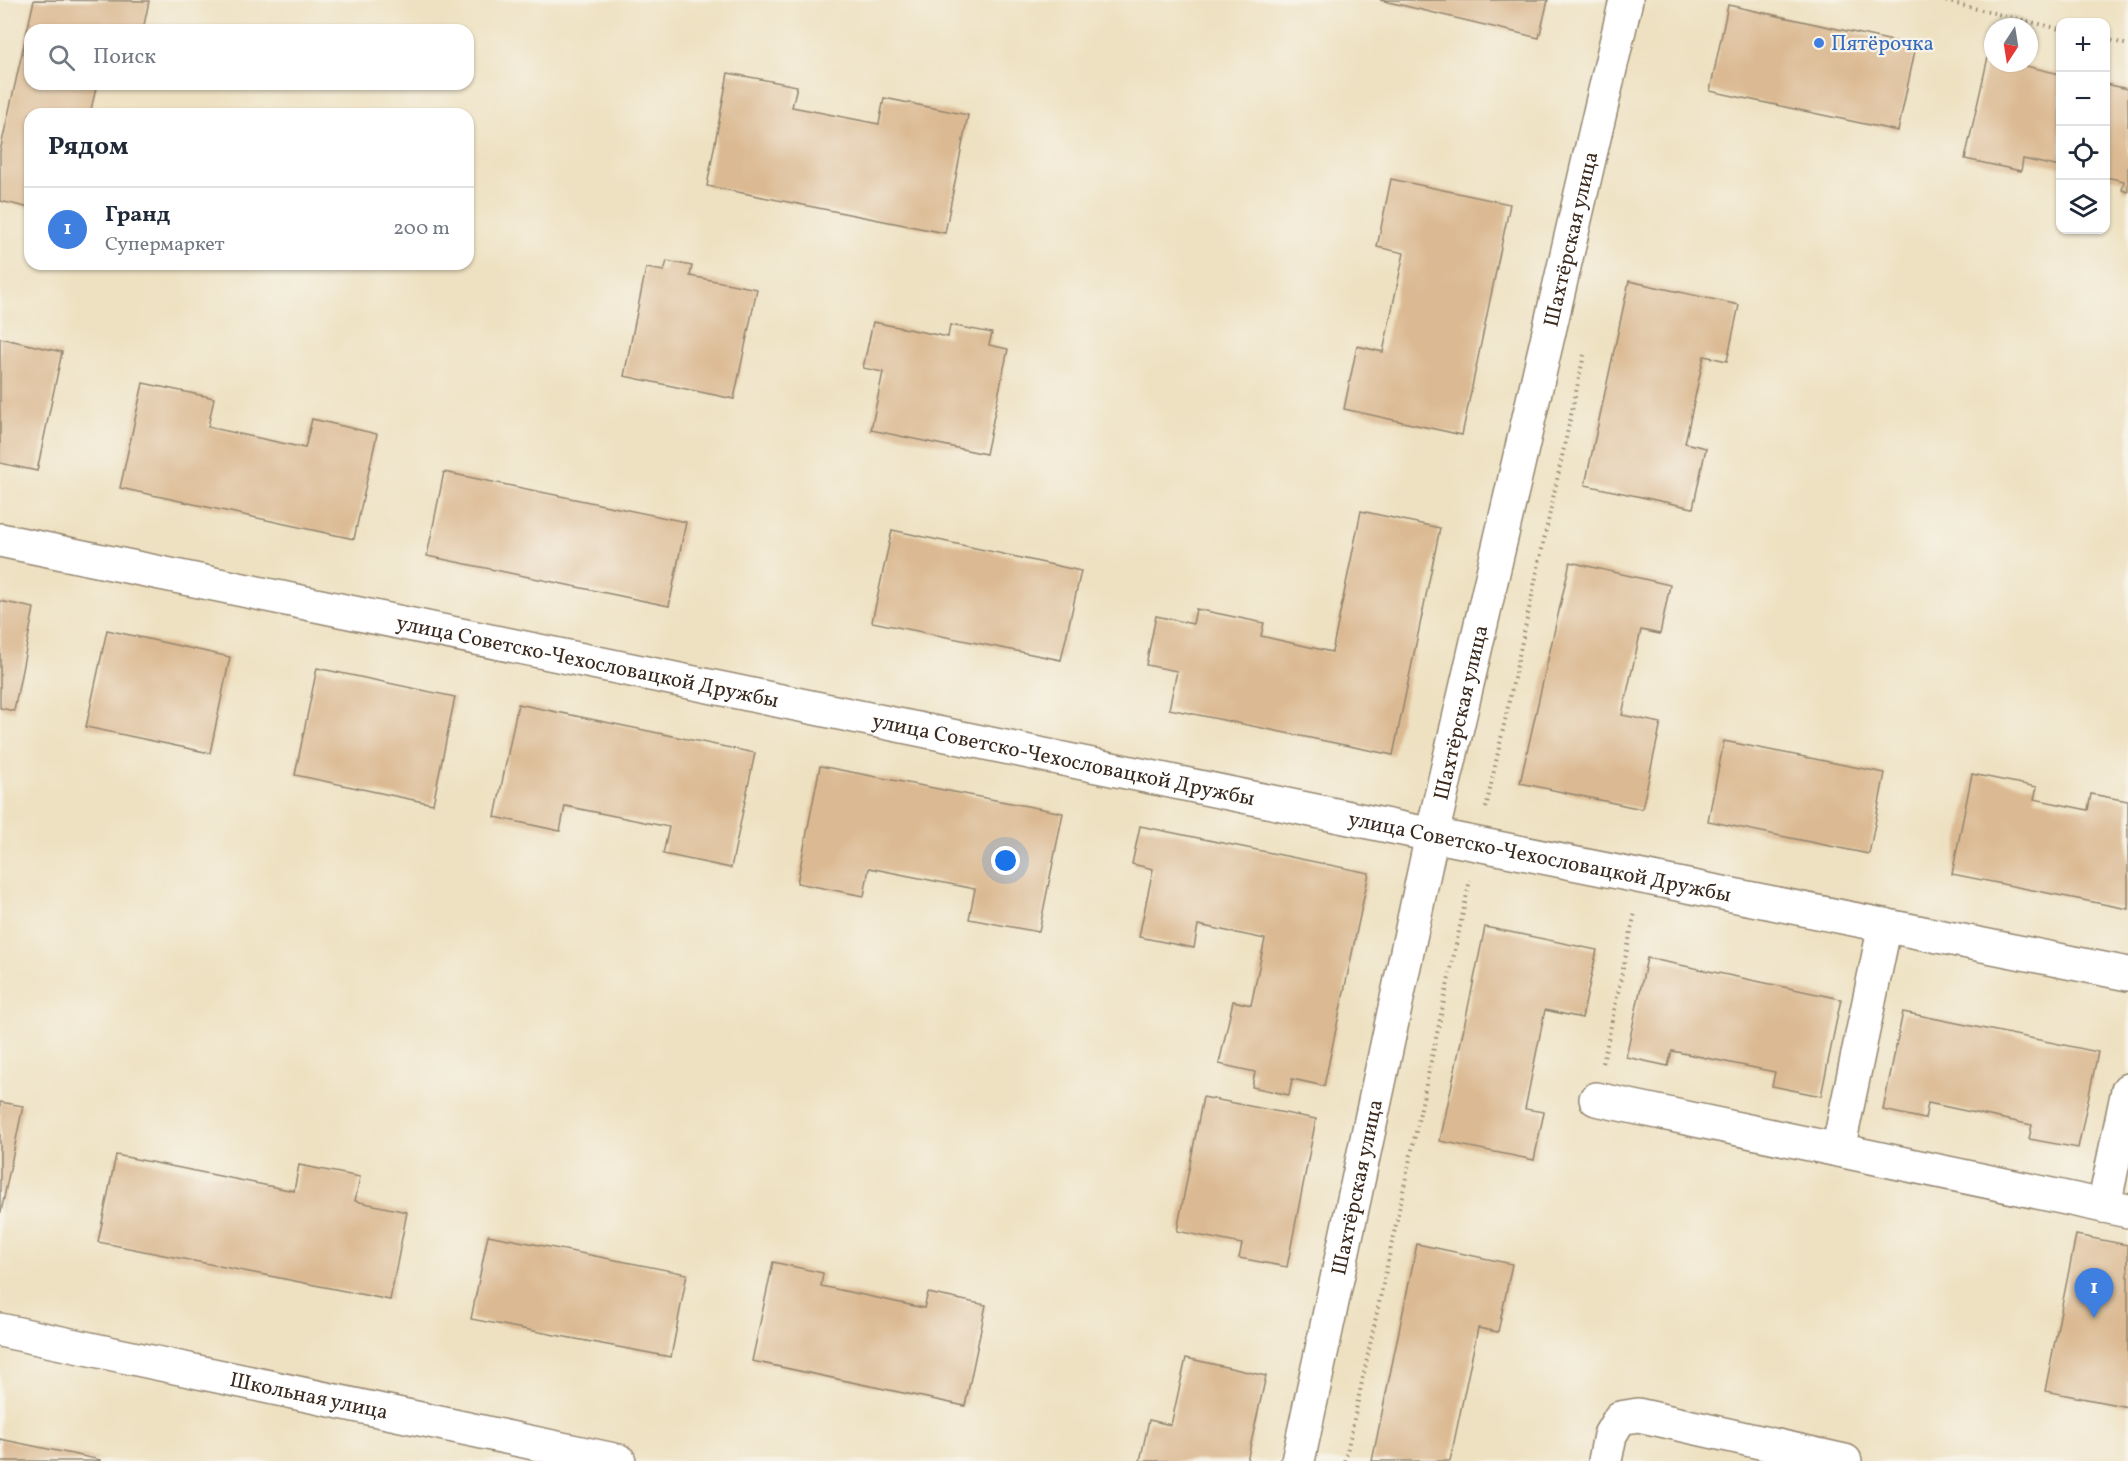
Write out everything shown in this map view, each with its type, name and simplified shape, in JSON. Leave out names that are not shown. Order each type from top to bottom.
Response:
[{"type":"street","name":"Шахтёрская улица","points":[[1298,1461],[1432,835],[1626,0]]},
{"type":"street","name":"улица Советско-Чехословацкой Дружбы","points":[[0,540],[1432,835],[2128,974]]},
{"type":"street","points":[[1838,1150],[1885,925]]},
{"type":"street","points":[[1596,1099],[2116,1209],[2128,1090]]},
{"type":"street","name":"Школьная улица","points":[[0,1330],[619,1461]]},
{"type":"street","points":[[1605,1461],[1610,1435],[1620,1418],[1638,1415],[1845,1461]]},
{"type":"path","points":[[1940,0],[2056,28]]},
{"type":"path","points":[[2110,40],[2128,45]]},
{"type":"path","points":[[1345,1461],[1585,352]]},
{"type":"path","points":[[1596,1099],[1642,877]]},
{"type":"building","points":[[34,0],[149,1],[144,24],[29,24]]},
{"type":"building","points":[[1380,0],[1548,0],[1539,38]]},
{"type":"building","points":[[1728,5],[1916,46],[1898,131],[1710,91]]},
{"type":"building","points":[[24,44],[24,90],[96,90],[91,108],[24,108],[24,207],[0,201],[0,151]]},
{"type":"building","points":[[2038,69],[2056,73],[2056,166],[2023,159],[2021,171],[1965,159],[1985,72],[2038,72]]},
{"type":"building","points":[[728,73],[797,86],[792,107],[879,124],[884,98],[968,115],[945,233],[707,186]]},
{"type":"building","points":[[2110,85],[2128,89],[2128,192],[2122,190],[2124,181],[2110,178]]},
{"type":"building","points":[[1391,179],[1510,204],[1462,435],[1344,409],[1357,346],[1383,352],[1404,253],[1377,247]]},
{"type":"building","points":[[667,261],[692,266],[690,276],[757,289],[734,399],[624,376],[646,268],[664,271]]},
{"type":"building","points":[[1629,281],[1739,305],[1727,361],[1704,356],[1685,443],[1706,448],[1693,508],[1585,485]]},
{"type":"building","points":[[873,322],[948,337],[950,325],[992,333],[989,345],[1008,349],[986,454],[871,430],[883,372],[863,368]]},
{"type":"building","points":[[0,338],[62,352],[37,471],[0,463]]},
{"type":"building","points":[[143,383],[214,398],[208,427],[305,448],[312,419],[377,434],[354,539],[120,488]]},
{"type":"building","points":[[444,472],[686,522],[669,606],[427,556]]},
{"type":"building","points":[[1361,511],[1440,528],[1393,755],[1169,709],[1177,671],[1146,665],[1156,616],[1193,624],[1196,609],[1264,623],[1261,636],[1332,652]]},
{"type":"building","points":[[892,530],[1081,571],[1061,660],[872,622]]},
{"type":"building","points":[[1570,562],[1670,585],[1660,634],[1641,630],[1622,715],[1661,723],[1642,809],[1520,783]]},
{"type":"building","points":[[0,601],[34,608],[14,711],[0,708]]},
{"type":"building","points":[[107,630],[230,657],[210,753],[86,727]]},
{"type":"building","points":[[317,668],[455,697],[433,804],[295,775]]},
{"type":"building","points":[[518,704],[755,753],[731,868],[663,854],[669,827],[565,806],[560,831],[495,817]]},
{"type":"building","points":[[1724,741],[1885,773],[1869,854],[1708,821]]},
{"type":"building","points":[[820,766],[1063,813],[1039,932],[969,919],[975,889],[869,868],[864,896],[797,883]]},
{"type":"building","points":[[1972,774],[2037,787],[2034,799],[2088,810],[2091,794],[2128,801],[2128,909],[1952,874]]},
{"type":"building","points":[[1140,826],[1369,873],[1324,1086],[1292,1079],[1289,1095],[1252,1087],[1255,1072],[1219,1064],[1233,1001],[1251,1005],[1265,939],[1198,925],[1194,948],[1139,937],[1153,869],[1132,864]]},
{"type":"building","points":[[1485,927],[1597,950],[1582,1018],[1545,1010],[1525,1109],[1544,1112],[1534,1160],[1440,1141]]},
{"type":"building","points":[[1647,958],[1841,999],[1821,1096],[1772,1086],[1775,1072],[1672,1051],[1668,1066],[1626,1057]]},
{"type":"building","points":[[1903,1012],[2098,1052],[2078,1148],[2029,1139],[2032,1125],[1928,1103],[1925,1119],[1883,1110]]},
{"type":"building","points":[[1203,1097],[1316,1119],[1287,1267],[1239,1258],[1242,1244],[1177,1231]]},
{"type":"building","points":[[0,1102],[23,1106],[1,1212],[0,1212]]},
{"type":"building","points":[[116,1155],[294,1191],[299,1165],[360,1177],[355,1201],[407,1212],[390,1300],[98,1242]]},
{"type":"building","points":[[488,1235],[687,1274],[671,1357],[471,1319]]},
{"type":"building","points":[[2076,1235],[2128,1245],[2128,1407],[2045,1391]]},
{"type":"building","points":[[1417,1244],[1512,1264],[1498,1332],[1478,1328],[1450,1461],[1372,1461]]},
{"type":"building","points":[[773,1262],[823,1273],[821,1286],[924,1308],[928,1293],[986,1305],[965,1406],[752,1361]]},
{"type":"building","points":[[1186,1358],[1266,1376],[1247,1461],[1140,1461],[1149,1420],[1171,1425]]},
{"type":"building","points":[[0,1439],[101,1460],[101,1461],[0,1461]]},
{"type":"place","name":"Пятёрочка","points":[[1819,43]]},
{"type":"place","name":"Гранд","points":[[2094,1318]]}]
